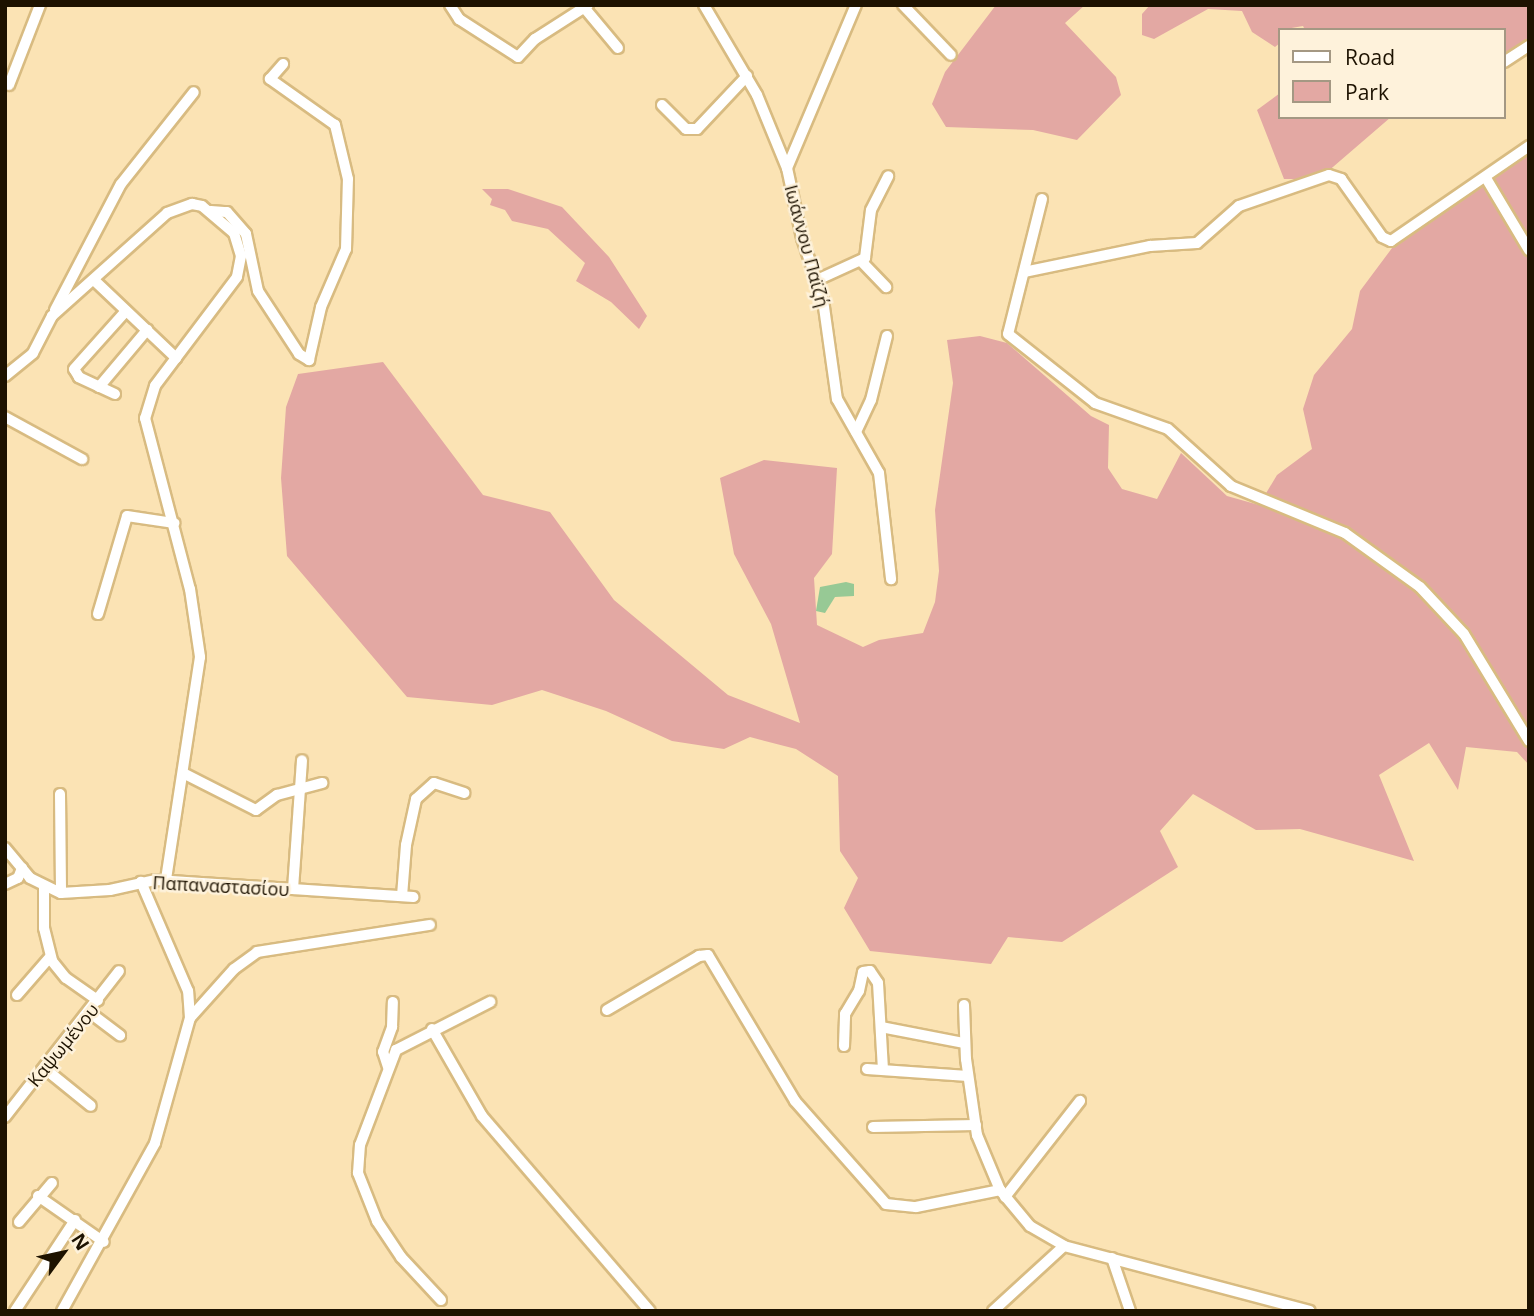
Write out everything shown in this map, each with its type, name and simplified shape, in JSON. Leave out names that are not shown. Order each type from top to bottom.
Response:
[{"type":"street","points":[[9,85],[40,5]]},
{"type":"street","points":[[450,5],[459,19],[518,57],[535,39],[585,6],[618,48]]},
{"type":"street","name":"Ιωάννου Παϊζή","points":[[704,5],[747,76],[787,168],[802,238],[817,280],[834,390],[880,480],[891,579]]},
{"type":"street","points":[[787,168],[856,5]]},
{"type":"street","points":[[903,5],[951,55]]},
{"type":"street","points":[[1506,61],[1529,46]]},
{"type":"street","points":[[5,60],[19,60]]},
{"type":"street","points":[[52,316],[167,213],[192,204],[211,211],[227,212],[246,234],[258,291],[299,354],[309,360],[321,307],[346,249],[348,179],[335,125],[270,79],[284,64]]},
{"type":"street","points":[[662,105],[686,129],[697,129],[747,76]]},
{"type":"street","points":[[5,376],[33,354],[121,184],[194,92]]},
{"type":"street","points":[[1024,272],[1150,246],[1197,243],[1239,206],[1329,175],[1341,179],[1381,237],[1391,241],[1529,146]]},
{"type":"street","points":[[862,262],[871,211],[888,176]]},
{"type":"street","points":[[1486,178],[1529,250]]},
{"type":"street","points":[[1042,199],[1007,329],[1010,336],[1105,409],[1181,436],[1231,486],[1345,533],[1420,587],[1464,634],[1529,741]]},
{"type":"street","points":[[166,880],[200,657],[174,523],[145,418],[155,386],[241,266],[234,233],[211,211]]},
{"type":"street","points":[[817,280],[862,262]]},
{"type":"street","points":[[862,262],[886,287]]},
{"type":"street","points":[[94,281],[176,358]]},
{"type":"street","points":[[115,394],[79,377],[74,369],[126,311]]},
{"type":"street","points":[[99,387],[147,330]]},
{"type":"street","points":[[856,432],[871,400],[887,336]]},
{"type":"street","points":[[5,417],[82,459]]},
{"type":"street","points":[[98,614],[127,516],[174,523]]},
{"type":"street","points":[[293,889],[302,760]]},
{"type":"street","points":[[183,773],[256,810],[277,795],[322,783]]},
{"type":"street","name":"Παπαναστασίου","points":[[5,848],[22,868],[44,887],[61,893],[110,890],[141,882],[166,880],[407,897],[406,845],[416,799],[434,783],[464,793]]},
{"type":"street","points":[[60,794],[61,893]]},
{"type":"street","points":[[5,884],[18,878],[22,868]]},
{"type":"street","points":[[62,1311],[104,1242],[155,1143],[190,1018],[187,991],[141,882]]},
{"type":"street","points":[[44,887],[50,957],[66,978],[98,1000]]},
{"type":"street","points":[[190,1018],[234,969],[257,952],[430,925]]},
{"type":"street","points":[[607,1010],[699,956],[708,955],[795,1101],[886,1204],[916,1208],[1002,1194],[1080,1101]]},
{"type":"street","points":[[17,995],[50,957]]},
{"type":"street","name":"Καψωμένου","points":[[7,1113],[119,971]]},
{"type":"street","points":[[844,1046],[845,1014],[866,971],[878,983],[883,1070]]},
{"type":"street","points":[[387,1067],[383,1052],[392,1027],[393,1002]]},
{"type":"street","points":[[441,1300],[387,1240],[358,1173],[364,1126],[396,1050],[432,1029],[490,1002]]},
{"type":"street","points":[[964,1005],[964,1043],[968,1076],[986,1164],[1002,1194],[1030,1226],[1064,1246],[1310,1311]]},
{"type":"street","points":[[89,1012],[120,1035]]},
{"type":"street","points":[[881,1027],[964,1043]]},
{"type":"street","points":[[432,1029],[482,1116],[650,1311]]},
{"type":"street","points":[[44,1068],[91,1106]]},
{"type":"street","points":[[867,1069],[968,1076]]},
{"type":"street","points":[[873,1128],[976,1125]]},
{"type":"street","points":[[19,1222],[38,1196],[52,1183]]},
{"type":"street","points":[[38,1196],[104,1242]]},
{"type":"street","points":[[15,1311],[75,1220]]},
{"type":"street","points":[[993,1311],[1064,1246]]},
{"type":"street","points":[[1112,1258],[1130,1311]]},
{"type":"green space","points":[[996,5],[1085,5],[1065,23],[1116,77],[1121,95],[1077,140],[1033,130],[946,127],[932,104],[945,72]]},
{"type":"green space","points":[[1150,5],[1529,5],[1529,50],[1506,55],[1506,28],[1278,28],[1278,45],[1275,47],[1252,32],[1242,11],[1208,9],[1154,39],[1142,35],[1142,14]]},
{"type":"green space","points":[[1278,94],[1278,119],[1389,119],[1319,179],[1284,179],[1257,110]]},
{"type":"green space","points":[[1504,155],[1529,157],[1529,765],[1517,752],[1466,747],[1458,790],[1429,743],[1379,775],[1414,861],[1300,829],[1256,830],[1193,794],[1160,831],[1178,867],[1062,942],[1008,937],[991,964],[870,951],[844,908],[858,878],[840,851],[838,776],[796,749],[750,737],[724,749],[672,741],[606,711],[542,690],[492,705],[407,697],[287,556],[281,478],[286,407],[298,374],[383,362],[483,495],[550,512],[614,600],[728,695],[800,723],[771,624],[734,554],[720,478],[764,460],[837,468],[832,554],[814,578],[817,625],[863,647],[879,640],[923,633],[935,602],[939,571],[935,510],[953,383],[947,340],[980,336],[1007,343],[1091,416],[1109,425],[1108,468],[1122,489],[1157,499],[1181,453],[1227,496],[1259,505],[1277,475],[1312,449],[1303,409],[1314,375],[1352,329],[1360,291],[1398,240],[1462,199]]},
{"type":"green space","points":[[482,189],[508,189],[562,207],[609,257],[647,316],[639,329],[611,302],[576,281],[585,263],[548,229],[512,221],[505,210],[490,205],[492,199]]},
{"type":"shaded area","points":[[846,582],[854,584],[854,596],[835,597],[825,613],[816,611],[820,587]]}]
